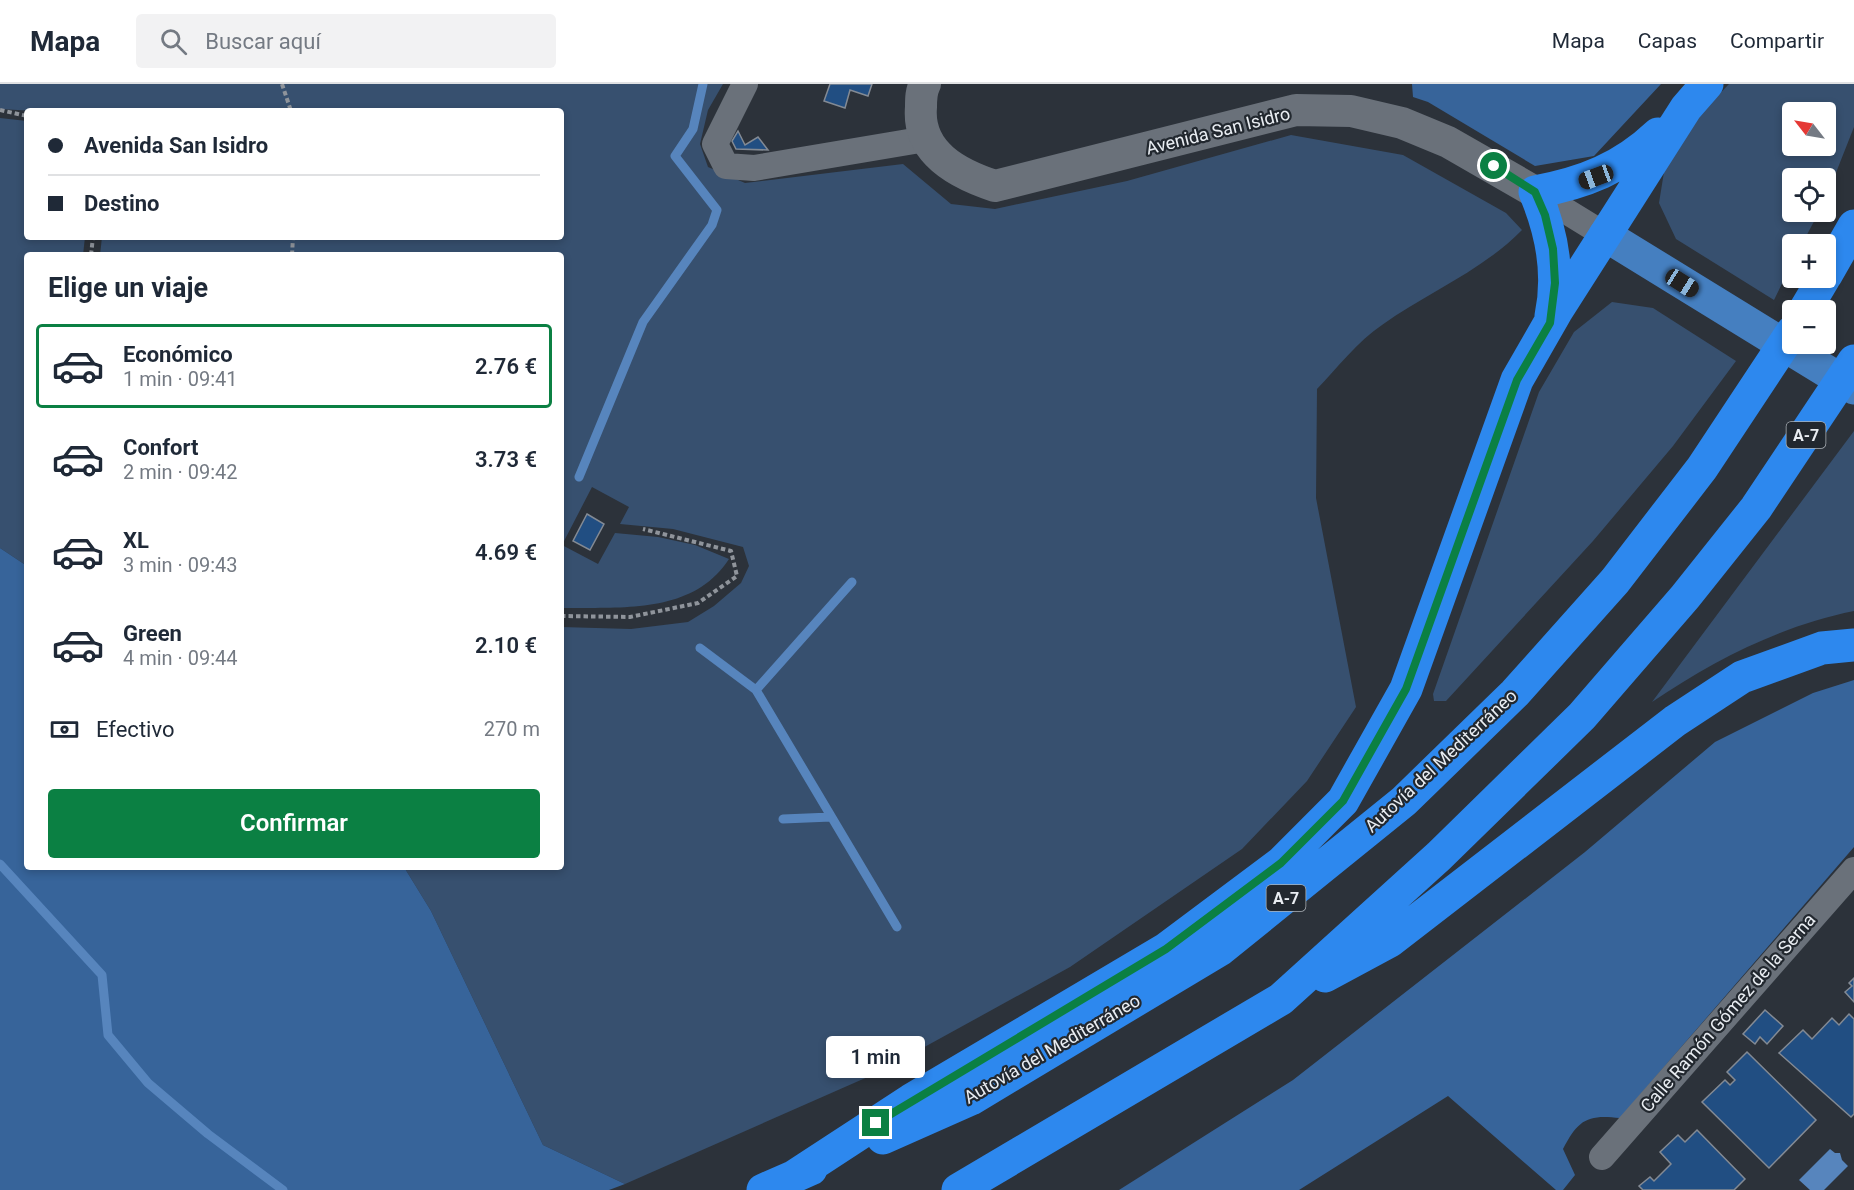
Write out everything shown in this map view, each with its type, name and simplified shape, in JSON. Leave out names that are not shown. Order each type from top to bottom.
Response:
[{"type":"highway","points":[[1550,323],[1555,283],[1553,249],[1535,192],[1572,185],[1625,162],[1686,108],[1707,84]]},
{"type":"highway","points":[[776,1184],[911,1100],[1166,949],[1281,863],[1343,801],[1406,689],[1517,380],[1550,323],[1686,108]]},
{"type":"highway","points":[[1836,257],[1854,226]]},
{"type":"highway","name":"Autovía del Mediterráneo","points":[[776,1184],[971,1099],[1221,949],[1404,801],[1515,693],[1615,581],[1702,468],[1782,347]]},
{"type":"highway","name":"A-7","points":[[958,1190],[1281,999],[1439,856],[1582,716],[1685,597],[1756,507],[1854,361]]},
{"type":"highway","points":[[1281,999],[1390,941],[1675,721],[1742,677],[1822,648],[1854,645]]},
{"type":"main road","name":"Avenida San Isidro","points":[[1605,235],[1854,388]]},
{"type":"street","points":[[745,84],[715,144],[726,166],[754,168],[926,139]]},
{"type":"street","name":"Avenida San Isidro","points":[[925,84],[920,116],[926,139],[944,163],[968,177],[995,186],[1296,110],[1351,111],[1402,123],[1448,142],[1605,235]]},
{"type":"street","name":"Calle Ramón Gómez de la Serna","points":[[1602,1157],[1854,870]]},
{"type":"path","points":[[282,84],[290,108]]},
{"type":"path","points":[[0,110],[24,115]]},
{"type":"path","points":[[564,616],[630,617],[698,603],[737,576],[731,551],[643,529]]},
{"type":"shaded area","points":[[0,84],[723,84],[708,110],[700,144],[708,167],[745,183],[903,164],[951,204],[995,209],[1127,181],[1291,135],[1403,155],[1506,213],[1522,230],[1490,258],[1373,331],[1317,389],[1316,498],[1356,707],[1307,781],[1242,849],[1070,967],[879,1072],[625,1184],[543,1145],[431,911],[406,870],[564,870],[564,627],[631,629],[688,622],[714,606],[741,583],[749,566],[743,547],[673,529],[620,524],[629,507],[592,487],[564,541],[564,252],[100,252],[102,240],[564,240],[564,108],[0,109]]},
{"type":"shaded area","points":[[1412,84],[1661,84],[1594,156],[1535,166],[1428,102],[1413,97]]},
{"type":"shaded area","points":[[1729,84],[1854,84],[1854,127],[1836,173],[1836,168],[1782,168],[1782,222],[1814,222],[1807,234],[1782,234],[1782,284],[1774,300],[1676,239],[1659,203],[1664,172],[1684,131]]},
{"type":"shaded area","points":[[0,118],[24,121],[24,240],[85,240],[83,252],[24,252],[24,564],[0,548]]},
{"type":"shaded area","points":[[1612,302],[1653,308],[1736,361],[1673,446],[1593,541],[1446,701],[1434,701],[1433,694],[1539,392],[1574,332]]},
{"type":"shaded area","points":[[1854,431],[1854,611],[1827,617],[1748,646],[1699,672],[1652,702]]},
{"type":"shaded area","points":[[615,533],[658,537],[695,545],[729,559],[714,577],[696,590],[676,599],[631,607],[564,608],[564,546],[598,564]]},
{"type":"shaded area","points":[[0,548],[24,564],[24,870],[406,870],[431,911],[543,1145],[625,1184],[609,1190],[0,1190]]},
{"type":"shaded area","points":[[1854,680],[1854,847],[1620,1118],[1591,1118],[1579,1125],[1563,1149],[1575,1175],[1563,1190],[1556,1190],[1448,1096],[1299,1190],[1119,1190],[1293,1080],[1585,852],[1715,742],[1813,693]]},
{"type":"shaded area","points":[[1830,1149],[1835,1153],[1840,1153],[1842,1160],[1848,1166],[1824,1190],[1810,1190],[1799,1180]]},
{"type":"building","points":[[830,84],[872,84],[868,96],[850,90],[845,108],[824,101]]},
{"type":"building","points":[[738,131],[745,145],[758,137],[768,150],[736,149],[732,141]]},
{"type":"building","points":[[587,514],[604,524],[590,550],[573,541]]},
{"type":"building","points":[[1854,978],[1854,1002],[1845,992],[1852,986],[1849,983]]},
{"type":"building","points":[[1765,1010],[1783,1026],[1767,1044],[1760,1037],[1755,1044],[1743,1034]]},
{"type":"building","points":[[1849,1014],[1854,1019],[1854,1114],[1851,1117],[1779,1053],[1803,1030],[1812,1039],[1832,1018],[1839,1025]]},
{"type":"building","points":[[1747,1052],[1816,1120],[1769,1168],[1702,1102],[1725,1080],[1730,1085],[1735,1080],[1727,1072]]},
{"type":"building","points":[[1697,1130],[1745,1179],[1734,1190],[1643,1190],[1639,1186],[1650,1177],[1654,1181],[1671,1164],[1660,1152],[1678,1135],[1685,1142]]},
{"type":"waterway","points":[[579,477],[643,322],[712,225],[717,210],[675,156],[693,129],[703,84]]},
{"type":"waterway","points":[[756,690],[852,582]]},
{"type":"waterway","points":[[700,648],[756,690],[897,927]]},
{"type":"waterway","points":[[783,819],[831,817]]},
{"type":"waterway","points":[[0,864],[102,975],[108,1035],[148,1083],[208,1134],[283,1190]]},
{"type":"route","points":[[876,1123],[1166,949],[1281,863],[1343,801],[1406,689],[1517,380],[1550,323],[1555,283],[1553,249],[1545,215],[1535,192],[1494,166]]}]
